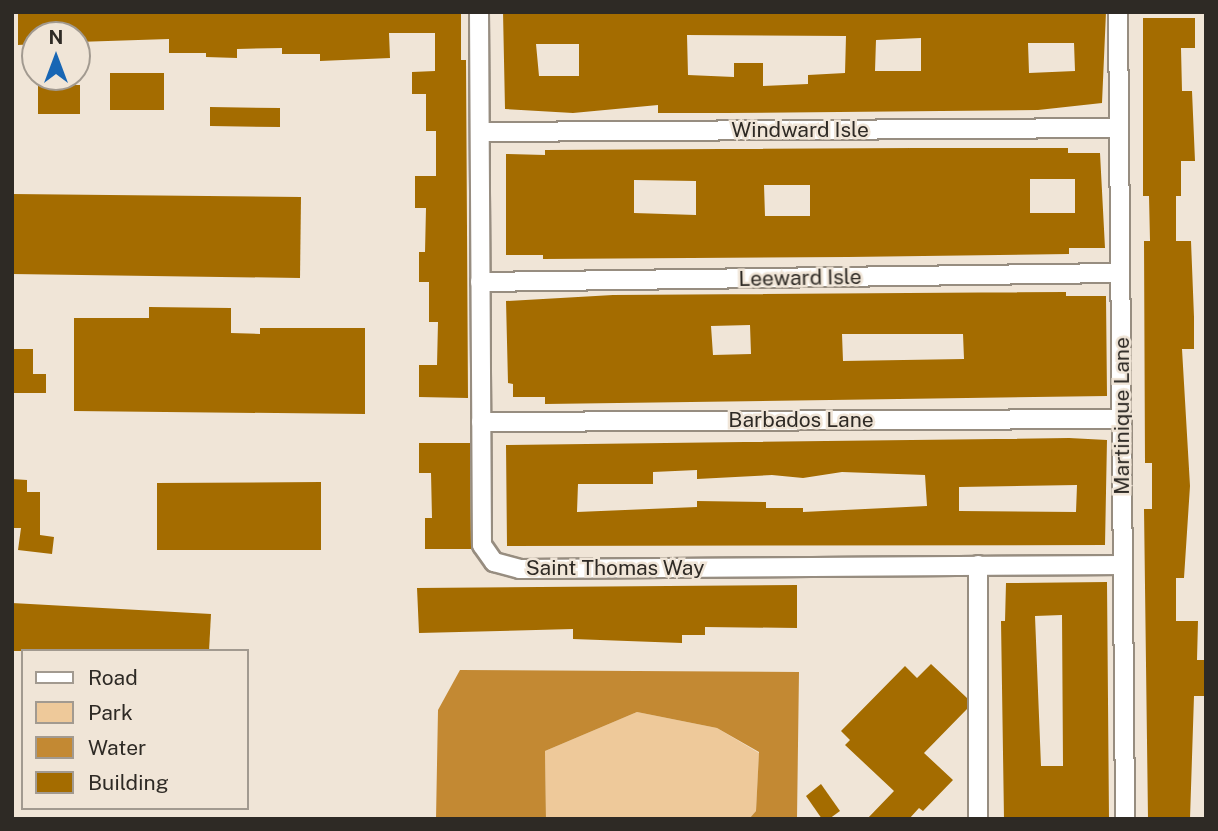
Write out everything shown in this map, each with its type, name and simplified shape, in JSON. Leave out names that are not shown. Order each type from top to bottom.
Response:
[{"type":"street","name":"Saint Thomas Way","points":[[479,12],[482,545],[494,562],[520,569],[1123,565]]},
{"type":"street","name":"Martinique Lane","points":[[1118,12],[1125,819]]},
{"type":"street","name":"Windward Isle","points":[[480,132],[1119,128]]},
{"type":"street","name":"Leeward Isle","points":[[481,282],[1120,273]]},
{"type":"street","name":"Barbados Lane","points":[[481,422],[1121,419]]},
{"type":"street","points":[[978,565],[978,819]]},
{"type":"green space","points":[[637,712],[717,728],[759,753],[756,811],[749,819],[546,819],[545,751]]},
{"type":"water","points":[[460,670],[799,672],[797,819],[749,819],[756,811],[759,752],[717,728],[637,712],[545,751],[546,819],[436,819],[438,710]]},
{"type":"building","points":[[18,12],[461,14],[461,60],[466,60],[468,398],[419,397],[419,365],[437,365],[438,322],[429,322],[429,282],[419,282],[419,252],[425,252],[426,208],[415,208],[415,176],[436,176],[436,131],[426,131],[426,94],[412,94],[412,72],[435,71],[435,33],[389,33],[390,58],[320,61],[320,54],[282,54],[282,48],[237,49],[237,58],[206,57],[206,53],[169,53],[169,39],[91,42],[91,21],[21,21],[21,45],[18,45]]},
{"type":"building","points":[[503,12],[1106,12],[1102,103],[1038,110],[658,113],[658,105],[573,113],[505,109]],"holes":[[[687,35],[846,36],[845,73],[808,75],[808,84],[763,86],[763,63],[734,63],[734,77],[688,75]],[[921,38],[921,71],[875,71],[876,40]],[[1028,43],[1074,43],[1075,71],[1029,73]],[[536,44],[579,44],[579,76],[539,76]]]},
{"type":"building","points":[[1143,18],[1195,18],[1195,48],[1181,48],[1182,91],[1192,91],[1195,161],[1181,161],[1181,196],[1176,196],[1176,241],[1191,241],[1194,349],[1182,349],[1190,486],[1184,578],[1176,578],[1176,621],[1198,621],[1197,660],[1206,660],[1206,696],[1194,696],[1190,819],[1148,819],[1144,509],[1152,509],[1152,463],[1145,463],[1144,241],[1150,241],[1149,196],[1143,196]]},
{"type":"building","points":[[110,73],[164,73],[164,110],[110,110]]},
{"type":"building","points":[[38,91],[80,91],[80,114],[38,114]]},
{"type":"building","points":[[210,107],[280,108],[280,127],[210,126]]},
{"type":"building","points":[[1068,148],[1068,153],[1100,153],[1105,248],[1069,248],[1069,254],[848,257],[543,259],[543,255],[506,255],[506,154],[545,155],[545,150]],"holes":[[[1030,179],[1075,179],[1075,213],[1030,213]],[[634,180],[696,181],[696,215],[634,213]],[[764,185],[810,185],[810,216],[765,216]]]},
{"type":"building","points":[[12,194],[301,197],[300,278],[12,274]]},
{"type":"building","points":[[1066,292],[1066,296],[1106,296],[1107,396],[545,404],[545,397],[513,397],[513,384],[508,383],[506,301],[613,295]],"holes":[[[750,325],[751,354],[713,355],[711,326]],[[842,334],[963,334],[964,359],[843,361]]]},
{"type":"building","points":[[149,307],[231,308],[231,333],[260,334],[260,328],[365,328],[365,414],[74,411],[74,318],[149,318]]},
{"type":"building","points":[[12,349],[33,349],[33,374],[46,374],[46,393],[12,393]]},
{"type":"building","points":[[1069,438],[1107,440],[1105,545],[507,546],[506,445]],"holes":[[[697,470],[697,479],[772,475],[803,478],[842,472],[925,475],[927,506],[803,512],[803,508],[766,508],[766,502],[697,501],[697,507],[577,512],[578,484],[653,484],[653,472]],[[1077,485],[1076,512],[959,511],[959,487]]]},
{"type":"building","points":[[419,443],[470,443],[471,549],[425,549],[425,518],[432,518],[431,473],[419,473]]},
{"type":"building","points":[[12,479],[27,480],[27,492],[40,492],[40,535],[54,537],[52,554],[18,550],[21,528],[12,528]]},
{"type":"building","points":[[321,482],[321,550],[157,550],[157,483]]},
{"type":"building","points":[[1107,582],[1109,819],[1004,819],[1001,621],[1005,621],[1006,583]],"holes":[[[1062,615],[1063,766],[1041,766],[1035,616]]]},
{"type":"building","points":[[797,585],[797,628],[705,627],[705,635],[682,635],[682,643],[573,639],[573,629],[419,633],[417,588]]},
{"type":"building","points":[[12,603],[211,614],[209,649],[12,651]]},
{"type":"building","points":[[931,664],[967,698],[967,709],[924,753],[953,780],[923,811],[919,808],[909,819],[867,819],[894,791],[845,745],[850,740],[841,731],[905,666],[917,678]]},
{"type":"building","points":[[821,784],[840,811],[829,819],[822,819],[806,796]]}]
